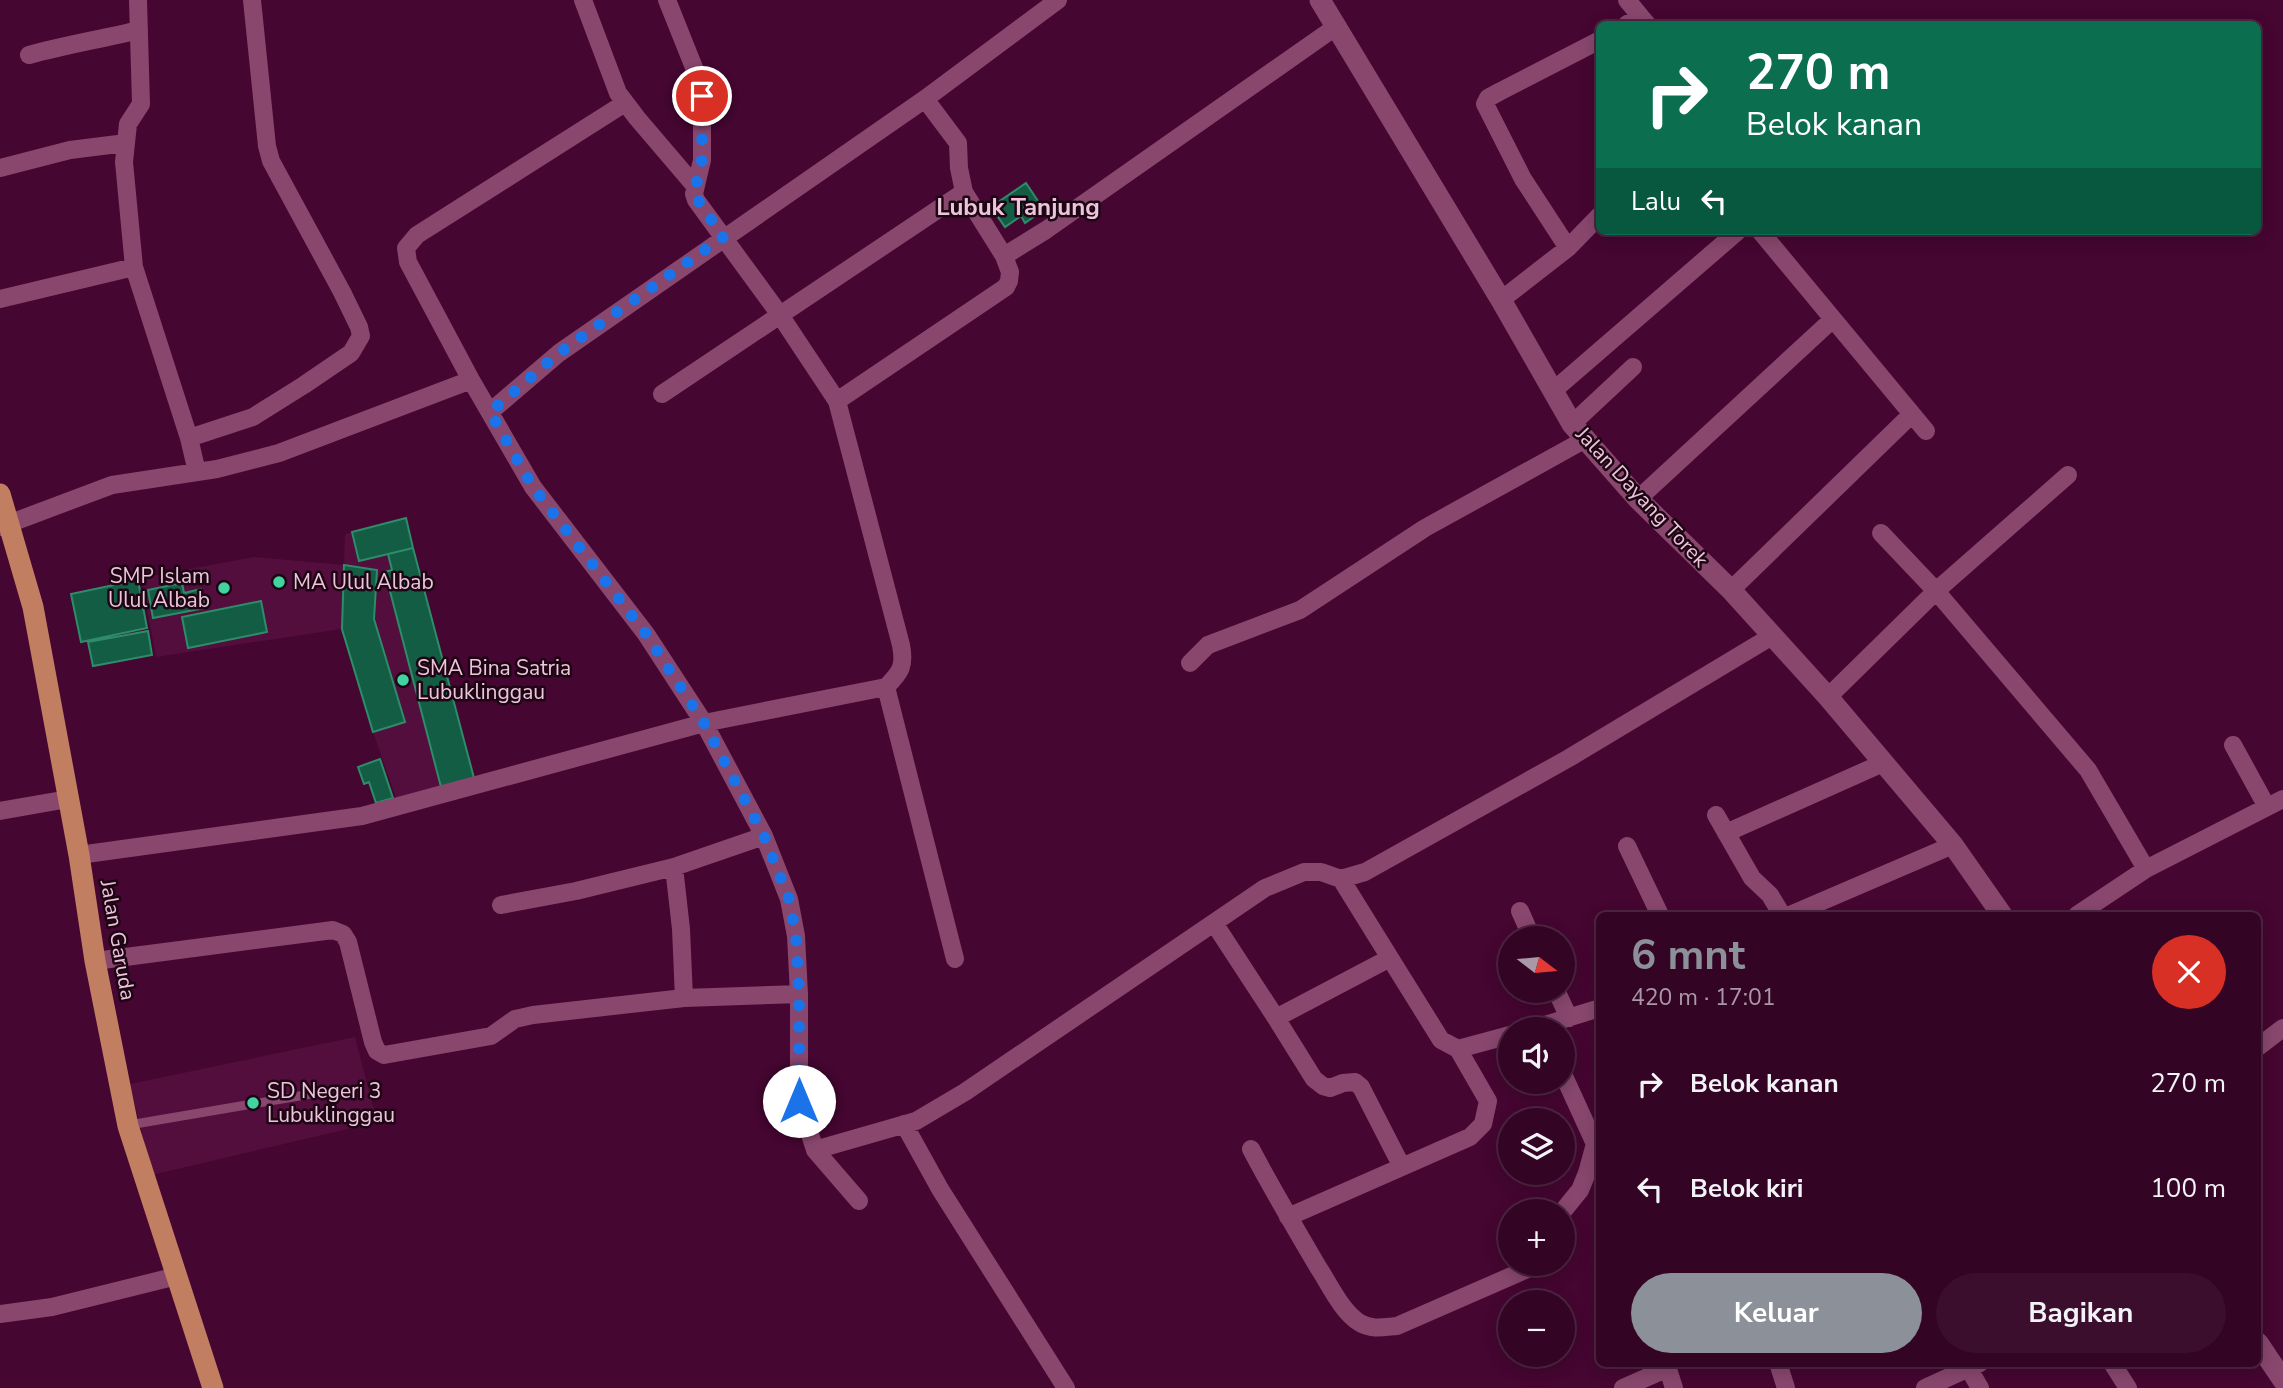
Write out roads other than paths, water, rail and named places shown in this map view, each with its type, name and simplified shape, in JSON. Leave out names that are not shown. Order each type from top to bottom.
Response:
[{"type":"highway","name":"Jalan Garuda","points":[[0,494],[5,526],[33,607],[79,855],[95,961],[128,1126],[213,1388]]},
{"type":"street","points":[[138,0],[141,104],[128,124],[124,162],[134,267],[189,438],[197,472]]},
{"type":"street","points":[[189,438],[253,416],[351,353],[360,336],[359,327],[342,292],[271,161],[267,146],[252,0]]},
{"type":"street","points":[[583,0],[618,93],[695,186]]},
{"type":"street","points":[[79,855],[362,816],[704,723],[886,687],[899,674],[904,660],[837,401],[780,315],[696,200],[695,186],[702,160],[701,85],[667,0]]},
{"type":"street","points":[[490,412],[559,353],[925,99],[1058,0]]},
{"type":"street","name":"Jalan Dayang Torek","points":[[1320,0],[1578,432],[1638,499],[1731,590],[1828,697],[1953,845],[2000,912]]},
{"type":"street","points":[[1627,0],[1638,21]]},
{"type":"street","points":[[1004,257],[1337,26]]},
{"type":"street","points":[[29,55],[71,43],[86,43],[139,30]]},
{"type":"street","points":[[1568,248],[1523,178],[1485,104],[1488,98],[1596,42]]},
{"type":"street","points":[[837,401],[1006,287],[1009,281],[1010,272],[1004,257],[964,192],[958,143],[925,99]]},
{"type":"street","points":[[625,103],[417,235],[406,248],[408,261],[471,380],[533,487],[646,634],[704,723],[764,836],[789,899],[796,936],[799,1101],[815,1150],[859,1201]]},
{"type":"street","points":[[0,169],[70,150],[126,143]]},
{"type":"street","points":[[662,394],[964,192]]},
{"type":"street","points":[[1501,300],[1568,248],[1596,219]]},
{"type":"street","points":[[1553,391],[1733,235]]},
{"type":"street","points":[[1763,235],[1926,431]]},
{"type":"street","points":[[0,299],[134,267]]},
{"type":"street","points":[[1638,499],[1833,319]]},
{"type":"street","points":[[1190,663],[1209,645],[1300,610],[1578,432],[1633,367]]},
{"type":"street","points":[[5,526],[112,485],[246,463],[279,453],[471,380]]},
{"type":"street","points":[[1731,590],[1912,414]]},
{"type":"street","points":[[1828,697],[1936,591],[2068,475]]},
{"type":"street","points":[[1881,533],[1936,591],[2088,770],[2146,869]]},
{"type":"street","points":[[815,1150],[916,1121],[965,1092],[1265,888],[1304,872],[1321,872],[1341,878],[1365,872],[1569,758],[1772,636]]},
{"type":"street","points":[[886,687],[955,959]]},
{"type":"street","points":[[2082,912],[2146,869],[2275,803],[2233,745]]},
{"type":"street","points":[[1726,833],[1883,763]]},
{"type":"street","points":[[0,811],[68,799]]},
{"type":"street","points":[[1716,815],[1752,878],[1770,895],[1780,912]]},
{"type":"street","points":[[501,905],[576,891],[674,867],[764,836]]},
{"type":"street","points":[[1797,912],[1953,845]]},
{"type":"street","points":[[1628,846],[1659,912]]},
{"type":"street","points":[[674,867],[681,929],[684,998]]},
{"type":"street","points":[[1288,1217],[1470,1137],[1483,1124],[1488,1101],[1458,1049],[1441,1040],[1341,878]]},
{"type":"street","points":[[1520,911],[1527,926]]},
{"type":"street","points":[[1214,923],[1314,1079],[1330,1088],[1355,1082],[1361,1087],[1402,1167]]},
{"type":"street","points":[[95,961],[333,930],[343,934],[348,942],[373,1042],[377,1051],[384,1055],[491,1036],[515,1019],[533,1014],[684,998],[799,993]]},
{"type":"street","points":[[1276,1018],[1391,958]]},
{"type":"street","points":[[1572,1017],[1596,1009]]},
{"type":"street","points":[[2261,1045],[2283,1028]]},
{"type":"street","points":[[1458,1049],[1498,1038]]},
{"type":"street","points":[[1573,1094],[1596,1141]]},
{"type":"street","points":[[904,1124],[940,1189],[1066,1388]]},
{"type":"street","points":[[1573,1199],[1580,1190],[1596,1146]]},
{"type":"street","points":[[1251,1149],[1288,1217],[1350,1314],[1362,1324],[1377,1328],[1397,1326],[1512,1276]]},
{"type":"street","points":[[0,1314],[52,1307],[177,1276]]},
{"type":"street","points":[[2261,1347],[2283,1380]]},
{"type":"street","points":[[1623,1388],[1665,1367]]},
{"type":"street","points":[[1667,1367],[1674,1388]]},
{"type":"street","points":[[1779,1367],[1786,1388]]},
{"type":"street","points":[[1925,1388],[1972,1367]]},
{"type":"street","points":[[1974,1367],[1980,1388]]},
{"type":"street","points":[[2115,1367],[2128,1388]]},
{"type":"lane","points":[[128,1126],[311,1094]]},
{"type":"place","name":"MA Ulul Albab","points":[[279,582]]},
{"type":"place","name":"SMP Islam Ulul Albab","points":[[224,588]]},
{"type":"place","name":"SMA Bina Satria Lubuklinggau","points":[[403,680]]},
{"type":"place","name":"SD Negeri 3 Lubuklinggau","points":[[253,1103]]},
{"type":"district","name":"Lubuk Tanjung","points":[[1018,207]]}]
